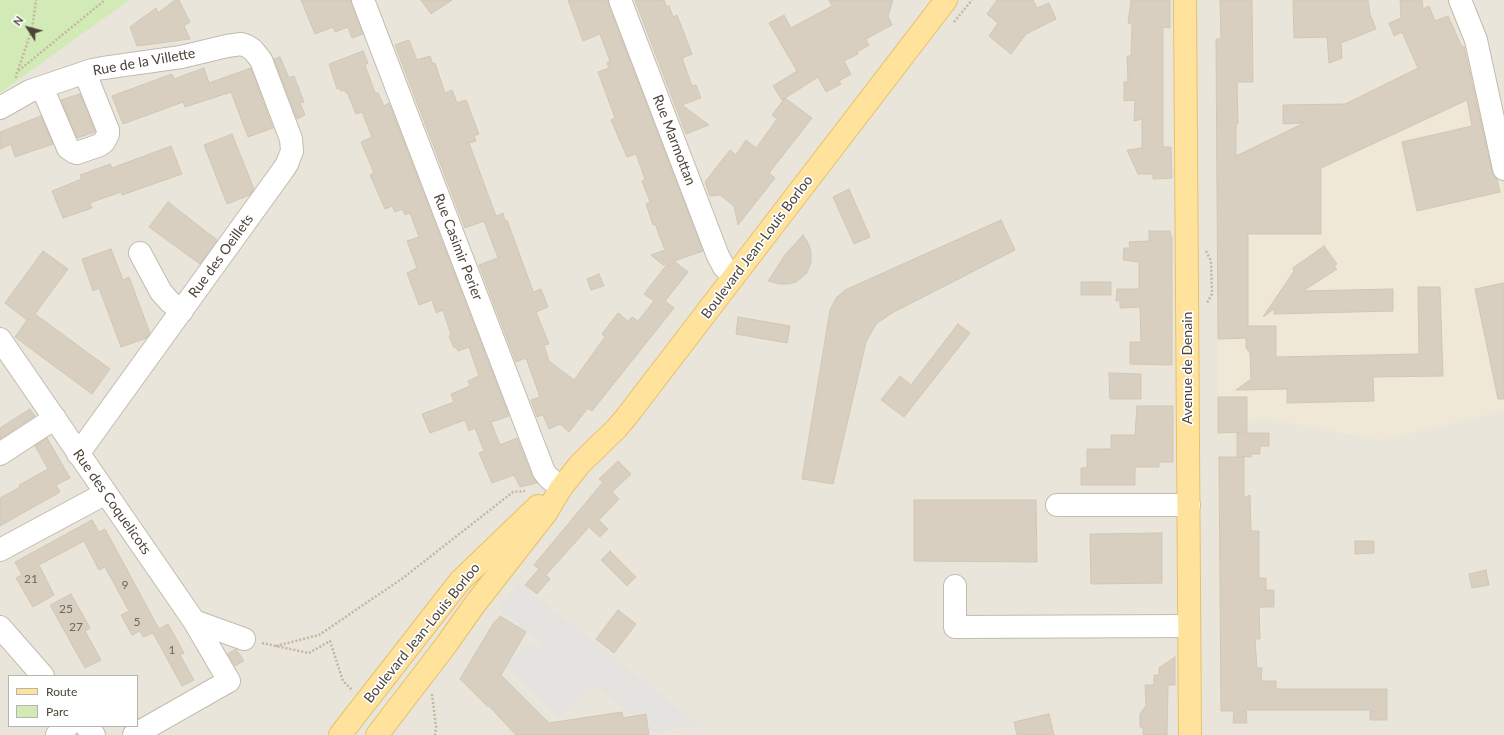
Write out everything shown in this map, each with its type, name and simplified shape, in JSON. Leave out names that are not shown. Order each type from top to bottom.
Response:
[{"type":"main road","name":"Boulevard Jean-Louis Borloo","points":[[340,735],[468,572],[542,502],[549,486],[580,464],[617,428],[627,416],[946,0]]},
{"type":"main road","name":"Avenue de Denain","points":[[1185,0],[1190,735]]},
{"type":"main road","name":"Avenue de Denain","points":[[1197,0],[1202,735]]},
{"type":"main road","name":"Boulevard Jean-Louis Borloo","points":[[377,735],[546,513],[549,486]]},
{"type":"street","name":"Rue Casimir Perier","points":[[363,0],[549,486]]},
{"type":"street","name":"Rue Marmottan","points":[[620,0],[718,256],[724,267],[734,276]]},
{"type":"street","points":[[1460,0],[1476,40],[1504,169]]},
{"type":"street","name":"Rue de la Villette","points":[[0,108],[22,95],[42,87],[103,68],[181,57],[234,45],[241,44],[247,46]]},
{"type":"street","name":"Rue des Oeillets","points":[[78,454],[283,170],[292,151],[292,139],[261,60],[253,50],[247,46]]},
{"type":"street","points":[[42,87],[68,148],[77,153],[100,145],[104,142],[108,134],[108,130],[85,73]]},
{"type":"street","points":[[140,254],[161,292],[170,302],[182,311]]},
{"type":"street","name":"Rue des Coquelicots","points":[[0,339],[194,621],[229,681],[134,735]]},
{"type":"street","points":[[0,454],[55,418]]},
{"type":"street","points":[[0,550],[106,493]]},
{"type":"street","points":[[1057,505],[1188,505]]},
{"type":"street","points":[[955,586],[955,627],[1189,626]]},
{"type":"street","points":[[194,621],[244,639]]},
{"type":"street","points":[[0,626],[42,675]]},
{"type":"street","points":[[0,647],[24,675]]},
{"type":"street","points":[[57,735],[67,727]]},
{"type":"street","points":[[69,727],[76,735]]},
{"type":"street","points":[[87,727],[94,735]]},
{"type":"path","points":[[14,84],[32,30],[36,0]]},
{"type":"path","points":[[17,72],[105,0]]},
{"type":"path","points":[[276,646],[319,635],[403,578],[513,492],[549,486]]},
{"type":"path","points":[[244,639],[309,652],[330,641],[343,681],[354,692],[358,686]]},
{"type":"path","points":[[432,690],[436,727],[435,735]]},
{"type":"shaded area","points":[[0,0],[1504,0],[1504,735],[0,735]]},
{"type":"shaded area","points":[[1472,40],[1504,188],[1504,411],[1380,440],[1264,418],[1240,423],[1231,438],[1218,433],[1217,166]]},
{"type":"shaded area","points":[[519,583],[699,725],[654,732],[650,729],[647,711],[631,714],[593,684],[559,718],[506,666],[532,641],[538,649],[543,645],[499,609]]},
{"type":"green space","points":[[0,0],[129,0],[0,93]]},
{"type":"building","points":[[175,0],[179,0],[190,22],[184,26],[190,39],[137,46],[130,27],[156,8],[158,13]]},
{"type":"building","points":[[301,0],[351,0],[363,34],[352,38],[348,27],[335,32],[333,27],[315,34]]},
{"type":"building","points":[[421,0],[452,0],[431,14]]},
{"type":"building","points":[[568,0],[608,0],[608,4],[703,251],[674,261],[688,272],[665,301],[674,308],[592,411],[588,408],[569,432],[560,424],[549,429],[543,415],[537,417],[531,400],[540,397],[526,358],[516,362],[479,265],[498,258],[484,221],[465,228],[395,45],[409,40],[417,60],[430,56],[433,64],[435,63],[445,93],[452,90],[457,103],[466,100],[479,134],[474,136],[476,141],[469,143],[496,216],[503,213],[505,221],[507,220],[533,291],[534,292],[541,289],[548,307],[536,312],[549,344],[544,345],[549,361],[574,380],[605,337],[602,334],[618,313],[628,321],[632,317],[638,321],[654,301],[644,294],[668,263],[663,265],[651,255],[665,250],[655,224],[653,225],[646,204],[650,202],[642,181],[645,179],[636,154],[627,157],[611,120],[615,118],[598,72],[609,68],[607,63],[610,61],[600,34],[583,41]]},
{"type":"building","points":[[635,0],[664,0],[666,6],[669,6],[673,17],[677,15],[692,54],[682,58],[692,86],[696,85],[701,98],[682,105],[709,125],[686,134]]},
{"type":"building","points":[[829,0],[893,0],[888,16],[892,25],[866,39],[869,45],[857,52],[858,54],[844,61],[851,74],[839,81],[841,84],[826,92],[818,77],[782,100],[773,86],[797,71],[769,23],[784,15],[791,28],[832,6]]},
{"type":"building","points":[[997,0],[1033,0],[1037,8],[1049,3],[1056,19],[1026,34],[1011,54],[989,36],[998,23],[987,14]]},
{"type":"building","points":[[1131,0],[1170,0],[1170,28],[1163,27],[1163,147],[1171,147],[1172,178],[1153,179],[1153,174],[1138,174],[1127,150],[1142,148],[1142,119],[1134,121],[1135,100],[1124,101],[1124,82],[1128,82],[1127,56],[1131,56],[1132,24],[1128,23]]},
{"type":"building","points":[[1220,0],[1252,0],[1253,82],[1237,82],[1238,124],[1236,124],[1236,156],[1304,123],[1283,124],[1283,105],[1345,104],[1418,68],[1402,32],[1394,36],[1389,23],[1401,18],[1400,0],[1422,0],[1423,9],[1429,6],[1435,21],[1448,16],[1462,47],[1464,46],[1492,172],[1497,179],[1500,192],[1417,211],[1402,142],[1472,126],[1467,100],[1321,168],[1321,234],[1248,234],[1248,326],[1276,326],[1276,357],[1419,354],[1418,287],[1440,287],[1443,376],[1373,377],[1374,401],[1287,403],[1287,389],[1236,390],[1251,379],[1250,353],[1246,348],[1246,338],[1218,339],[1216,39],[1221,39]]},
{"type":"building","points":[[1293,0],[1368,0],[1370,14],[1376,29],[1341,43],[1342,58],[1329,63],[1327,37],[1294,38]]},
{"type":"building","points":[[363,51],[368,63],[365,65],[375,93],[378,93],[384,106],[389,103],[509,416],[491,422],[500,445],[517,438],[532,476],[537,483],[520,487],[514,475],[492,483],[479,453],[484,451],[475,428],[469,431],[465,420],[430,433],[422,414],[454,402],[451,394],[470,386],[468,381],[479,376],[469,347],[458,351],[456,347],[454,348],[449,336],[451,335],[443,310],[436,313],[432,300],[419,305],[407,273],[417,268],[407,241],[419,237],[410,213],[405,215],[402,209],[395,212],[392,206],[385,209],[370,175],[374,173],[361,142],[372,137],[362,112],[356,114],[347,92],[346,93],[345,90],[341,91],[339,88],[337,89],[329,64]]},
{"type":"building","points":[[280,57],[289,78],[294,76],[304,102],[300,103],[305,115],[297,119],[274,59]]},
{"type":"building","points":[[204,68],[209,83],[251,68],[273,128],[248,137],[231,92],[185,107],[183,102],[123,124],[112,96],[172,74],[174,79]]},
{"type":"building","points":[[80,94],[95,132],[77,138],[61,100]]},
{"type":"building","points":[[785,98],[812,118],[769,173],[775,178],[738,225],[734,206],[720,195],[710,196],[705,182],[730,150],[736,155],[746,140],[756,148],[757,147],[777,119],[772,115]]},
{"type":"building","points":[[41,116],[53,144],[15,157],[11,144],[0,149],[0,132]]},
{"type":"building","points":[[232,134],[254,189],[250,195],[227,204],[204,145]]},
{"type":"building","points":[[171,146],[182,174],[122,195],[121,192],[95,201],[90,203],[92,208],[63,218],[52,191],[82,179],[80,175],[110,164],[112,168]]},
{"type":"building","points":[[849,189],[870,237],[854,244],[833,197]]},
{"type":"building","points":[[168,202],[217,240],[200,264],[149,227]]},
{"type":"building","points":[[1001,220],[1015,250],[892,313],[876,324],[866,342],[833,484],[802,479],[830,310],[836,298],[845,290]]},
{"type":"building","points":[[1149,231],[1170,231],[1172,236],[1172,365],[1130,364],[1130,342],[1141,342],[1140,307],[1120,308],[1120,301],[1116,301],[1117,289],[1139,289],[1139,262],[1123,260],[1124,248],[1130,248],[1129,242],[1149,241]]},
{"type":"building","points":[[803,235],[811,252],[811,262],[807,273],[796,282],[788,284],[779,284],[768,281],[785,255]]},
{"type":"building","points":[[1324,246],[1337,264],[1334,266],[1337,269],[1303,291],[1393,289],[1393,311],[1274,314],[1274,309],[1263,317],[1294,271],[1293,268]]},
{"type":"building","points":[[111,249],[123,280],[129,277],[150,333],[147,338],[121,347],[99,288],[93,291],[82,259]]},
{"type":"building","points":[[43,251],[68,269],[35,314],[110,369],[92,394],[15,337],[27,320],[5,303]]},
{"type":"building","points":[[599,274],[604,286],[591,290],[587,279]]},
{"type":"building","points":[[1081,282],[1111,282],[1111,295],[1081,295]]},
{"type":"building","points":[[1504,283],[1504,399],[1498,399],[1475,289]]},
{"type":"building","points":[[738,317],[790,326],[787,343],[736,334]]},
{"type":"building","points":[[958,324],[970,333],[904,417],[881,400],[900,376],[911,385]]},
{"type":"building","points":[[1109,373],[1141,374],[1141,399],[1110,399]]},
{"type":"building","points":[[1218,397],[1247,397],[1247,432],[1218,433]]},
{"type":"building","points":[[1137,406],[1173,406],[1173,462],[1159,462],[1159,467],[1135,467],[1135,485],[1081,485],[1081,468],[1087,468],[1087,449],[1111,449],[1111,435],[1135,435]]},
{"type":"building","points":[[30,409],[35,416],[0,439],[0,428]]},
{"type":"building","points":[[1237,433],[1269,433],[1269,446],[1260,446],[1260,454],[1251,454],[1251,457],[1237,456]]},
{"type":"building","points":[[47,438],[70,478],[56,485],[60,492],[0,526],[0,498],[20,487],[19,485],[48,469],[35,446]]},
{"type":"building","points":[[1219,457],[1244,457],[1244,498],[1250,495],[1251,531],[1259,531],[1259,578],[1266,578],[1266,590],[1274,590],[1274,607],[1259,607],[1260,639],[1255,639],[1257,668],[1262,668],[1261,681],[1276,681],[1276,689],[1387,689],[1387,720],[1370,720],[1370,710],[1246,710],[1247,723],[1233,723],[1234,711],[1221,711]]},
{"type":"building","points":[[618,461],[631,474],[612,492],[619,499],[599,520],[608,529],[600,537],[589,527],[546,575],[550,579],[537,594],[525,585],[539,569],[534,565],[603,482],[599,479]]},
{"type":"building","points":[[914,500],[1036,500],[1037,562],[914,561]]},
{"type":"building","points":[[92,520],[99,532],[105,529],[159,629],[168,624],[184,653],[180,655],[194,680],[182,686],[153,633],[143,637],[140,631],[132,635],[121,615],[129,611],[105,567],[99,570],[84,541],[39,565],[54,595],[33,607],[16,578],[22,575],[15,562]]},
{"type":"building","points":[[1162,533],[1162,583],[1091,584],[1090,534]]},
{"type":"building","points":[[1355,541],[1374,541],[1374,553],[1355,554]]},
{"type":"building","points":[[610,551],[636,577],[627,586],[601,560]]},
{"type":"building","points":[[1486,570],[1489,585],[1472,588],[1469,574]]},
{"type":"building","points":[[71,594],[90,628],[85,631],[101,660],[85,668],[50,605]]},
{"type":"building","points":[[618,610],[636,624],[614,653],[596,639]]},
{"type":"building","points":[[500,616],[526,632],[501,675],[549,723],[622,712],[623,718],[646,714],[649,735],[516,735],[489,706],[488,707],[460,679],[493,624]]},
{"type":"building","points":[[236,649],[244,661],[235,666],[228,654]]},
{"type":"building","points":[[1175,657],[1175,685],[1168,685],[1167,735],[1143,735],[1143,727],[1140,727],[1140,714],[1147,704],[1145,685],[1154,685],[1154,675],[1159,675],[1159,668]]},
{"type":"building","points":[[1049,714],[1054,735],[1017,735],[1014,722]]}]
